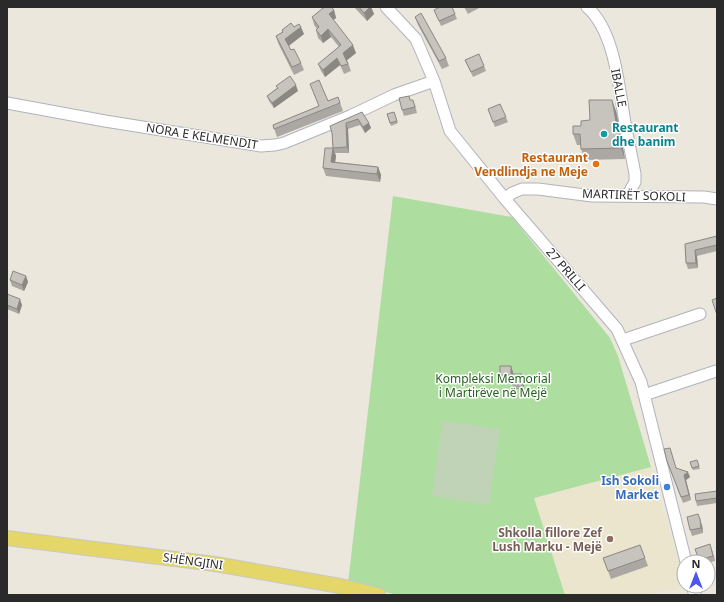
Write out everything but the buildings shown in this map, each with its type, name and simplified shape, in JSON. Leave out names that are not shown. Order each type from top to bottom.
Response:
[{"type":"main road","name":"SHËNGJINI","points":[[7,538],[197,561],[340,586],[378,595]]},
{"type":"street","name":"27 PRILLI","points":[[386,7],[416,39],[434,81],[450,131],[617,329],[635,367],[644,395],[684,554]]},
{"type":"street","name":"IBALLE","points":[[587,7],[597,17],[605,33],[617,72],[635,174],[635,182],[627,196]]},
{"type":"street","name":"NORA E KELMENDIT","points":[[7,104],[112,123],[261,146],[270,146],[284,143],[350,116],[394,95],[434,81]]},
{"type":"street","name":"MARTIRËT SOKOLI","points":[[506,199],[512,193],[522,189],[545,190],[592,196],[704,196],[717,199]]},
{"type":"street","points":[[622,340],[700,314]]},
{"type":"street","points":[[644,395],[716,371]]},
{"type":"shaded area","name":"Shkolla fillore Zef Lush Marku - Mejë","points":[[651,467],[677,554],[676,590],[644,595],[565,595],[534,498]]},
{"type":"green space","name":"Kompleksi Memorial i Martirëve në Mejë","points":[[393,196],[512,217],[610,338],[618,356],[651,467],[534,498],[565,595],[398,595],[348,583]]},
{"type":"green space","points":[[442,421],[500,429],[489,505],[432,496]]},
{"type":"place","name":"Restaurant dhe banim","points":[[604,134]]},
{"type":"place","name":"Restaurant Vendlindja ne Meje","points":[[596,164]]},
{"type":"place","name":"Ish Sokoli Market","points":[[667,487]]},
{"type":"place","name":"Shkolla fillore Zef Lush Marku - Mejë","points":[[610,539]]}]
